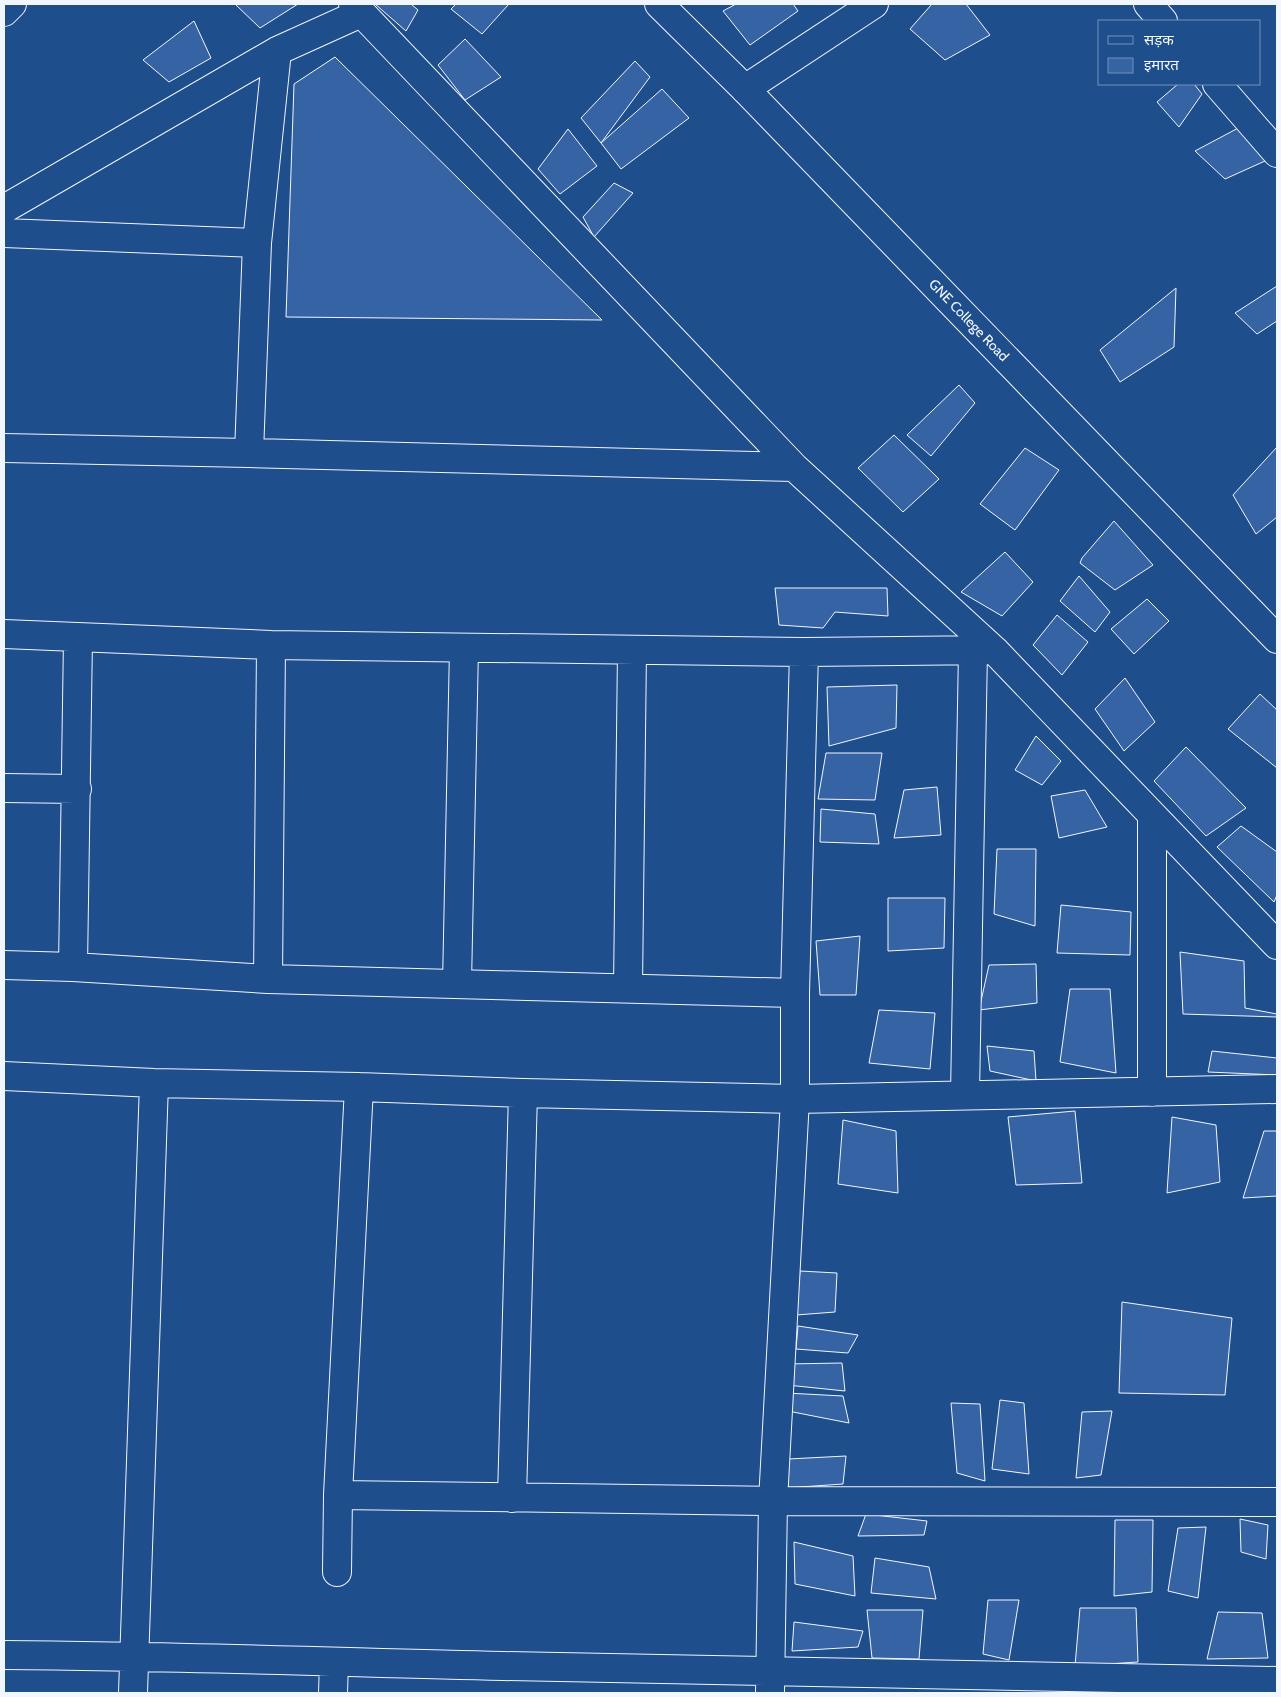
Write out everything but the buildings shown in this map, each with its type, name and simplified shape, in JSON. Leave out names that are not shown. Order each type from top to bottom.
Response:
[{"type":"street","points":[[4,12],[12,4]]},
{"type":"street","name":"GNE College Road","points":[[659,4],[746,89],[1277,639]]},
{"type":"street","points":[[746,89],[874,4]]},
{"type":"street","points":[[1148,4],[1162,20]]},
{"type":"street","points":[[4,209],[277,51],[357,8],[794,467],[1152,815],[1277,945]]},
{"type":"street","points":[[249,453],[257,244],[277,51]]},
{"type":"street","points":[[1218,85],[1277,152]]},
{"type":"street","points":[[4,233],[257,244]]},
{"type":"street","points":[[4,448],[794,467]]},
{"type":"street","points":[[4,634],[271,646],[804,652],[983,650]]},
{"type":"street","points":[[73,967],[78,638]]},
{"type":"street","points":[[268,979],[271,646]]},
{"type":"street","points":[[457,984],[464,648]]},
{"type":"street","points":[[628,988],[632,650]]},
{"type":"street","points":[[965,1096],[983,650]]},
{"type":"street","points":[[770,1683],[773,1501],[795,1099],[795,993],[804,652]]},
{"type":"street","points":[[4,788],[76,788]]},
{"type":"street","points":[[1152,815],[1152,1092]]},
{"type":"street","points":[[4,965],[73,967],[268,979],[795,993]]},
{"type":"street","points":[[4,1076],[154,1083],[359,1086],[523,1093],[795,1099],[1277,1089]]},
{"type":"street","points":[[133,1693],[154,1083]]},
{"type":"street","points":[[338,1572],[338,1495],[359,1086]]},
{"type":"street","points":[[512,1498],[523,1093]]},
{"type":"street","points":[[338,1495],[773,1501],[1277,1502]]},
{"type":"street","points":[[4,1655],[134,1656],[334,1662],[770,1683],[1277,1681]]},
{"type":"street","points":[[334,1662],[334,1693]]}]
